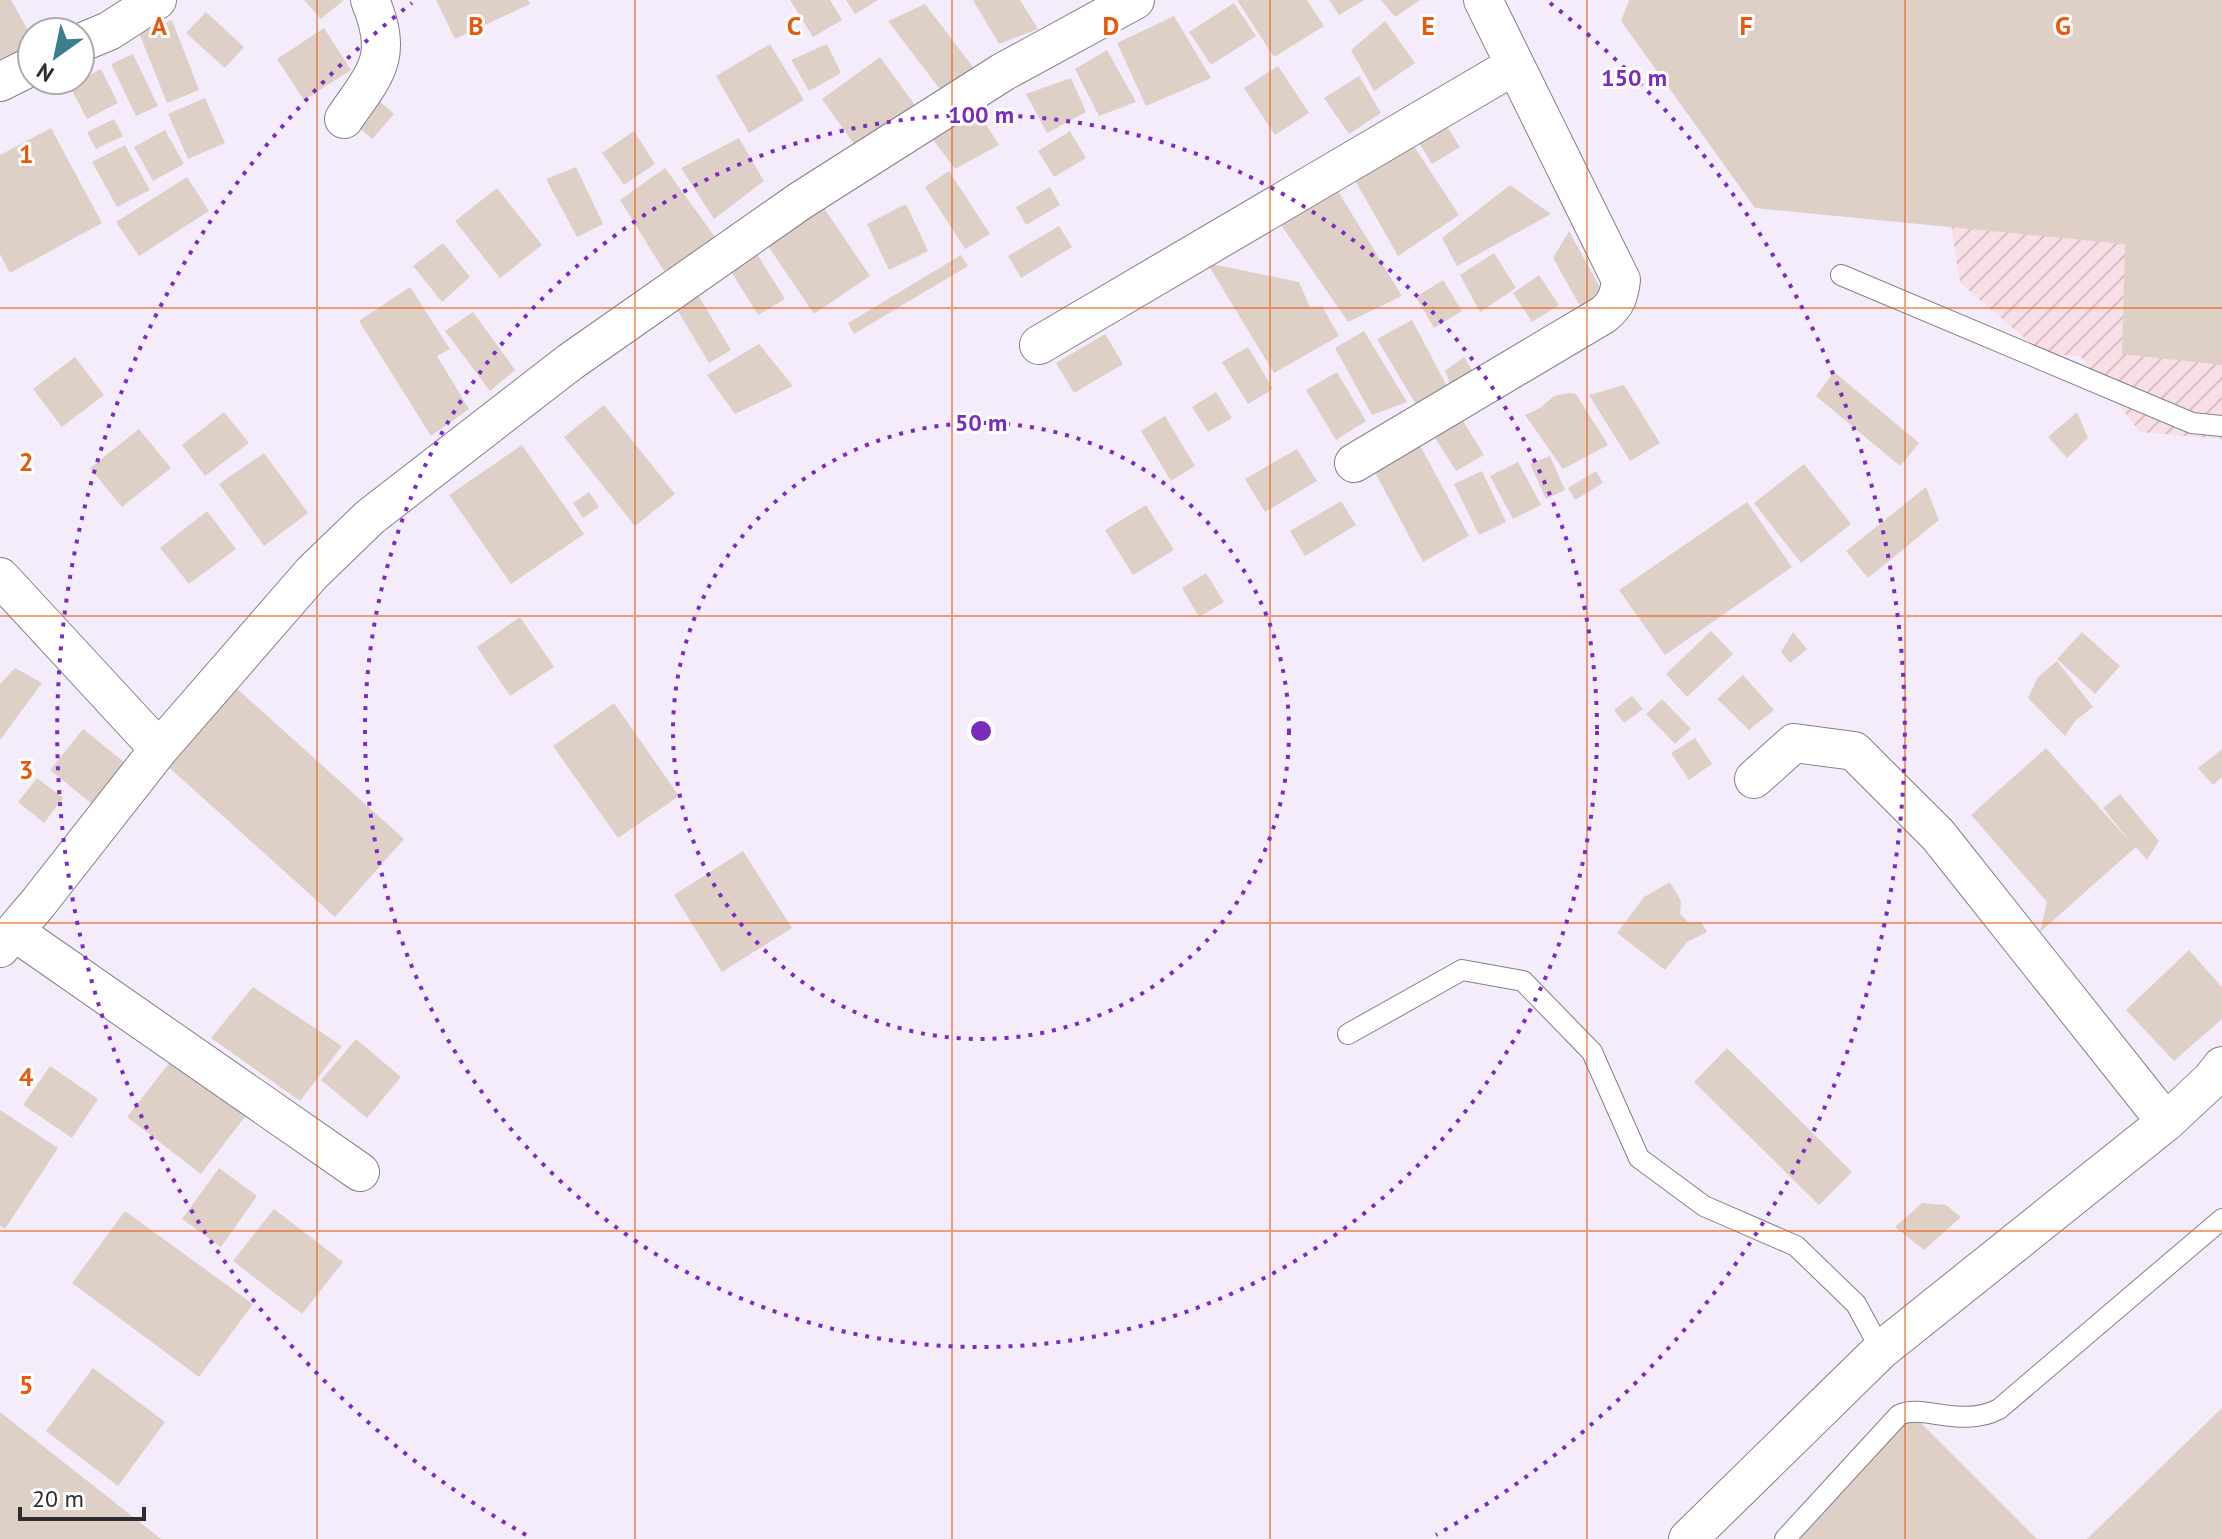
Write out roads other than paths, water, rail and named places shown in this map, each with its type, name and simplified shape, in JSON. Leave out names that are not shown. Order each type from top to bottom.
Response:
[{"type":"street","points":[[96,36],[157,0]]},
{"type":"street","points":[[344,119],[372,78],[382,55],[382,32],[370,0]]},
{"type":"street","points":[[360,1172],[7,940],[159,749],[312,573],[360,527],[570,362],[813,193],[1003,72],[1135,0]]},
{"type":"street","points":[[1354,463],[1603,315],[1612,309],[1619,296],[1621,280],[1483,0]]},
{"type":"street","points":[[1039,345],[1515,65]]},
{"type":"street","points":[[0,577],[159,749]]},
{"type":"street","points":[[1754,779],[1794,743],[1854,751],[1938,835],[2166,1122]]},
{"type":"street","points":[[1688,1539],[1881,1350],[2166,1122],[2222,1066]]},
{"type":"lane","points":[[1841,275],[2192,423],[2222,426]]},
{"type":"lane","points":[[1348,1034],[1462,970],[1523,981],[1592,1052],[1639,1158],[1704,1206],[1796,1246],[1856,1304],[1881,1350]]},
{"type":"lane","points":[[1785,1539],[1899,1415],[1914,1412],[1972,1418],[1999,1409],[2222,1219]]}]
